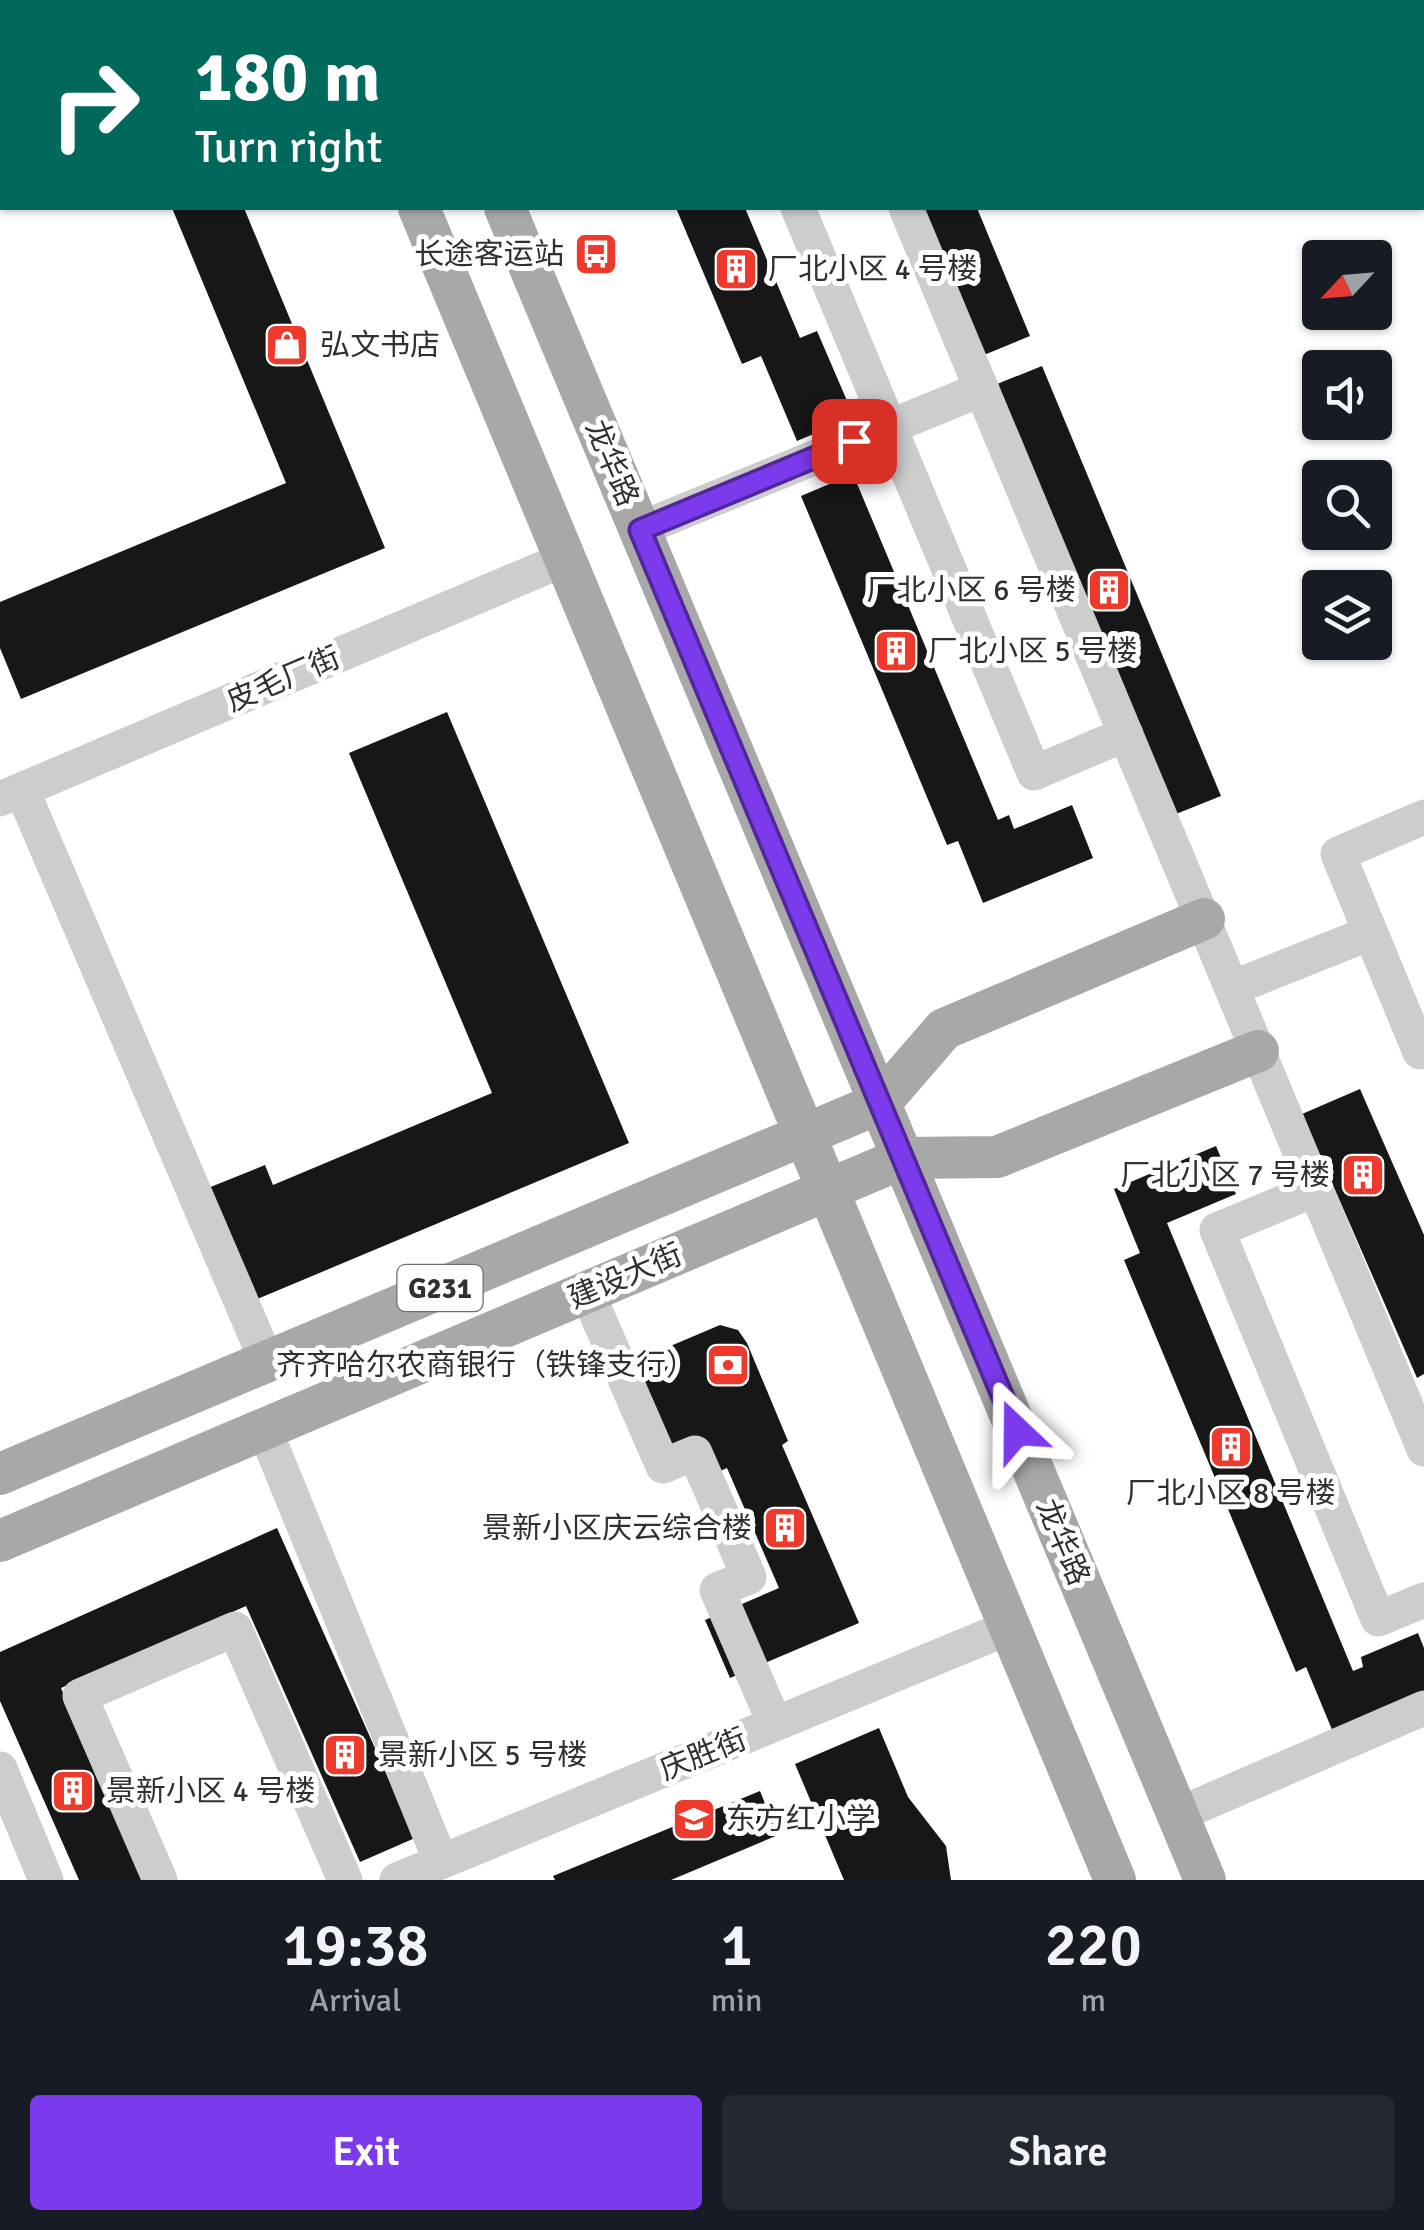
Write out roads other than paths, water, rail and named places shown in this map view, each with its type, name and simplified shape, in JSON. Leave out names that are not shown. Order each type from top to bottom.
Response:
[{"type":"main road","points":[[420,210],[1115,1880]]},
{"type":"main road","name":"龙华路","points":[[506,210],[1204,1880]]},
{"type":"main road","name":"建设大街","points":[[0,1474],[880,1102],[944,1029],[1204,920]]},
{"type":"main road","name":"建设大街","points":[[0,1540],[903,1158],[998,1157],[1258,1050]]},
{"type":"street","points":[[799,210],[1034,773],[1126,734]]},
{"type":"street","points":[[907,210],[1424,1449]]},
{"type":"street","points":[[640,530],[982,388]]},
{"type":"street","name":"皮毛厂街","points":[[11,795],[565,558]]},
{"type":"street","points":[[11,795],[266,1362]]},
{"type":"street","points":[[1424,817],[1338,854],[1420,1052],[1424,1050]]},
{"type":"street","points":[[1232,988],[1370,933]]},
{"type":"street","points":[[1316,1189],[1217,1230],[1378,1619],[1424,1600]]},
{"type":"street","points":[[587,1292],[663,1466],[695,1452],[703,1470],[749,1577],[717,1590],[774,1724]]},
{"type":"street","points":[[264,1428],[455,1866]]},
{"type":"street","name":"庆胜街","points":[[397,1880],[455,1866],[774,1724],[1010,1627]]},
{"type":"street","points":[[160,1880],[80,1696],[235,1629],[345,1880]]},
{"type":"street","points":[[1177,1815],[1424,1708]]},
{"type":"street","points":[[0,1770],[46,1880]]},
{"type":"place","name":"长途客运站","points":[[596,254]]},
{"type":"place","name":"厂北小区 4 号楼","points":[[736,269]]},
{"type":"place","name":"弘文书店","points":[[287,345]]},
{"type":"place","name":"厂北小区 6 号楼","points":[[1109,590]]},
{"type":"place","name":"厂北小区 5 号楼","points":[[896,651]]},
{"type":"place","name":"厂北小区 7 号楼","points":[[1363,1175]]},
{"type":"place","name":"齐齐哈尔农商银行（铁锋支行）","points":[[728,1365]]},
{"type":"place","name":"厂北小区 8 号楼","points":[[1231,1447]]},
{"type":"place","name":"景新小区庆云综合楼","points":[[785,1528]]},
{"type":"place","name":"景新小区 5 号楼","points":[[345,1755]]},
{"type":"place","name":"景新小区 4 号楼","points":[[73,1791]]},
{"type":"place","name":"东方红小学","points":[[694,1819]]}]
